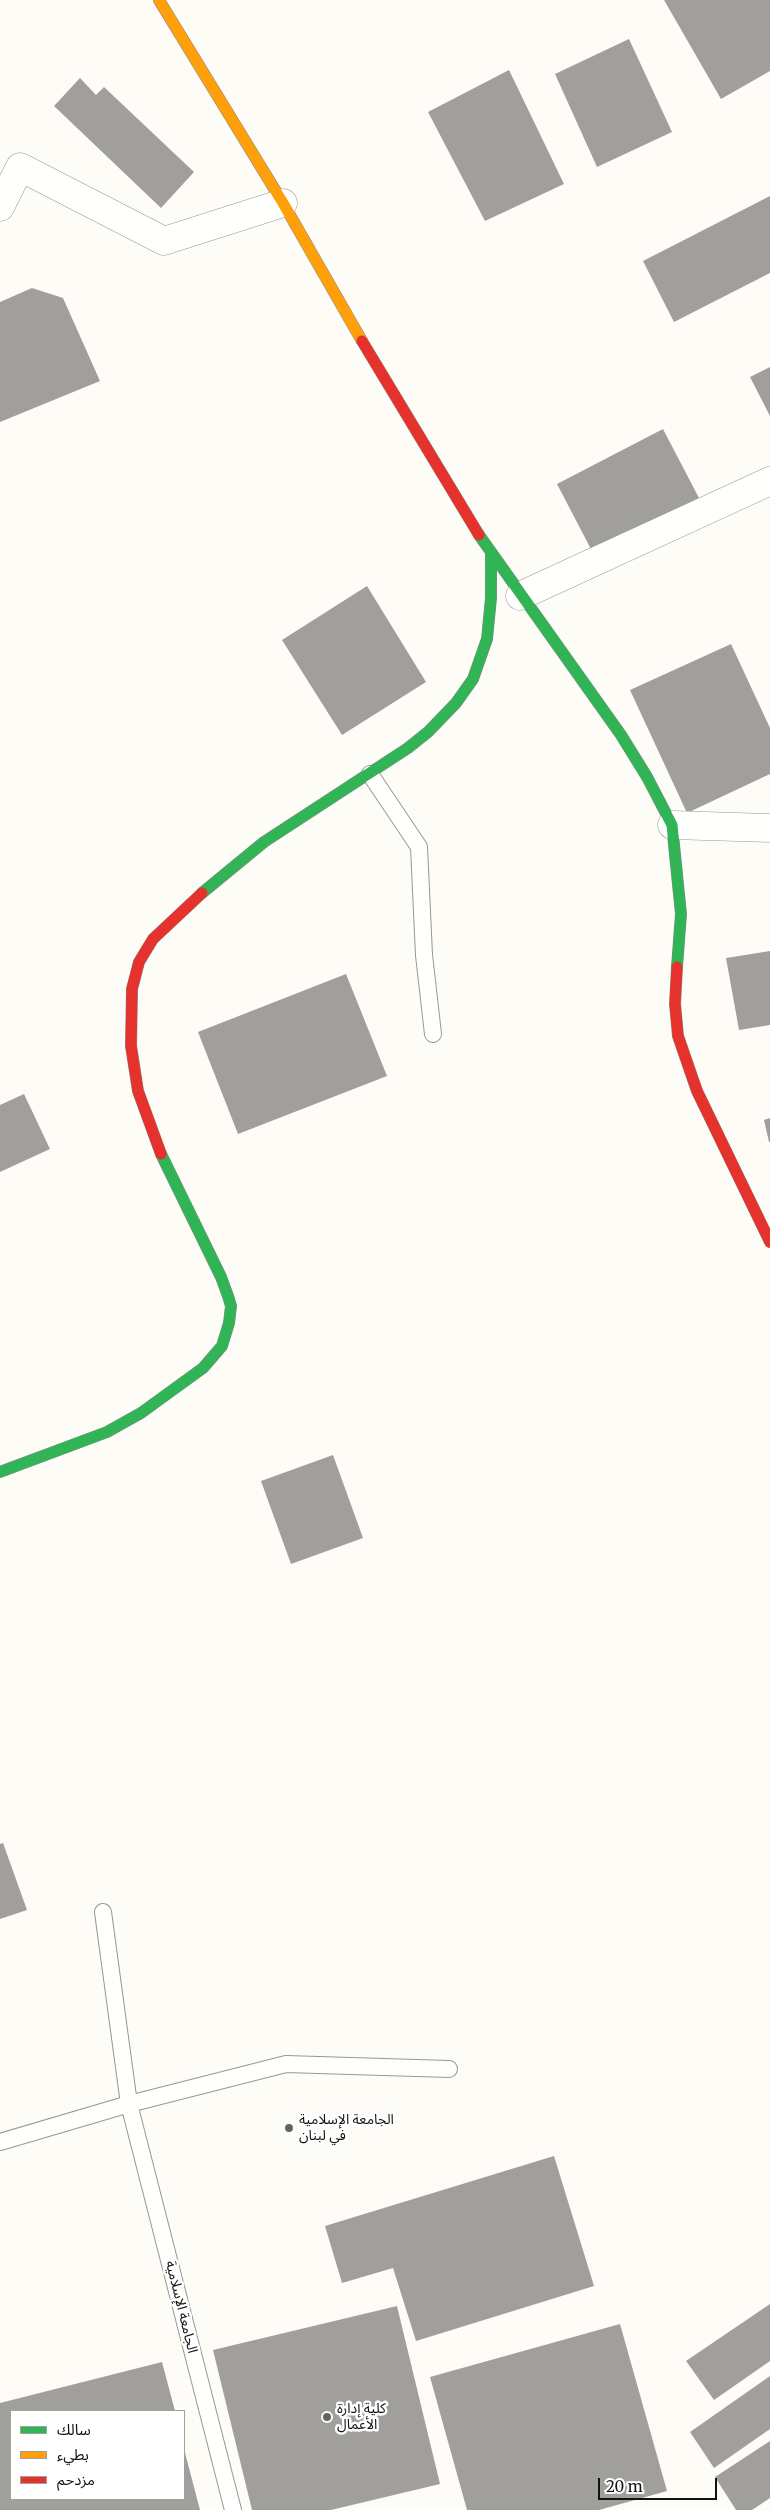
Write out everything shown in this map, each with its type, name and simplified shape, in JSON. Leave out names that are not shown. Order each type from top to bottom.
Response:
[{"type":"street","points":[[159,0],[283,203],[349,320],[491,554],[621,735],[647,777],[672,824],[681,914],[675,1004],[678,1036],[687,1066],[701,1100],[770,1242]]},
{"type":"street","points":[[0,207],[20,167],[164,241],[283,203]]},
{"type":"street","points":[[520,596],[770,481]]},
{"type":"street","points":[[0,1472],[107,1432],[141,1414],[204,1368],[222,1346],[229,1323],[231,1306],[228,1296],[221,1277],[154,1140],[138,1091],[131,1046],[132,989],[139,962],[153,939],[172,919],[264,842],[322,802],[370,774],[428,732],[456,703],[473,679],[487,639],[491,598],[491,554]]},
{"type":"street","points":[[672,824],[770,828]]},
{"type":"lane","points":[[370,774],[420,847],[424,956],[433,1034]]},
{"type":"lane","name":"الجامعة الإسلامية","points":[[103,1912],[129,2104],[233,2510]]},
{"type":"lane","points":[[0,2142],[129,2104],[286,2064],[449,2069]]},
{"type":"building","points":[[664,0],[770,0],[770,71],[721,99]]},
{"type":"building","points":[[629,39],[672,132],[597,167],[555,74]]},
{"type":"building","points":[[509,70],[564,184],[485,221],[428,112]]},
{"type":"building","points":[[80,78],[96,95],[104,87],[194,172],[161,208],[54,106]]},
{"type":"building","points":[[770,196],[770,273],[674,322],[643,261]]},
{"type":"building","points":[[32,288],[63,298],[100,381],[0,422],[0,302]]},
{"type":"building","points":[[770,367],[770,416],[750,377]]},
{"type":"building","points":[[663,429],[699,498],[593,553],[557,484]]},
{"type":"building","points":[[367,586],[426,682],[342,735],[282,640]]},
{"type":"building","points":[[731,644],[770,728],[770,774],[687,813],[630,690]]},
{"type":"building","points":[[770,951],[770,1025],[739,1030],[726,958]]},
{"type":"building","points":[[346,974],[387,1076],[238,1134],[198,1032]]},
{"type":"building","points":[[24,1094],[50,1149],[0,1172],[0,1105]]},
{"type":"building","points":[[770,1118],[770,1142],[769,1142],[764,1120]]},
{"type":"building","points":[[333,1455],[363,1538],[291,1564],[261,1481]]},
{"type":"building","points":[[3,1843],[27,1910],[0,1919],[0,1844]]},
{"type":"building","points":[[554,2156],[594,2286],[416,2341],[393,2268],[342,2283],[325,2226]]},
{"type":"building","points":[[770,2304],[770,2361],[714,2400],[686,2361]]},
{"type":"building","name":"كلية إدارة الأعمال","points":[[397,2306],[440,2484],[331,2510],[252,2510],[213,2350]]},
{"type":"building","points":[[620,2324],[667,2491],[599,2510],[467,2510],[430,2377]]},
{"type":"building","points":[[162,2362],[175,2410],[10,2410],[10,2500],[185,2500],[185,2453],[200,2510],[0,2510],[0,2403]]},
{"type":"building","points":[[770,2376],[770,2429],[714,2468],[690,2432]]},
{"type":"building","points":[[770,2441],[770,2498],[752,2510],[736,2510],[715,2477]]},
{"type":"traffic: fast","points":[[479,535],[621,735],[647,777],[672,825],[681,914],[677,967]]},
{"type":"traffic: fast","points":[[202,893],[264,842],[408,748],[428,732],[456,703],[473,679],[487,639],[491,598],[491,554]]},
{"type":"traffic: fast","points":[[0,1472],[107,1432],[141,1413],[203,1368],[222,1346],[229,1323],[231,1306],[228,1296],[221,1277],[161,1154]]},
{"type":"traffic: slow","points":[[159,0],[283,203],[362,341]]},
{"type":"traffic: jam","points":[[362,341],[479,535]]},
{"type":"traffic: jam","points":[[161,1154],[138,1091],[131,1046],[132,989],[139,962],[153,939],[202,893]]},
{"type":"traffic: jam","points":[[677,967],[675,1004],[678,1036],[697,1091],[770,1242]]},
{"type":"place","name":"الجامعة الإسلامية في لبنان","points":[[289,2128]]},
{"type":"place","name":"كلية إدارة الأعمال","points":[[327,2417]]}]
